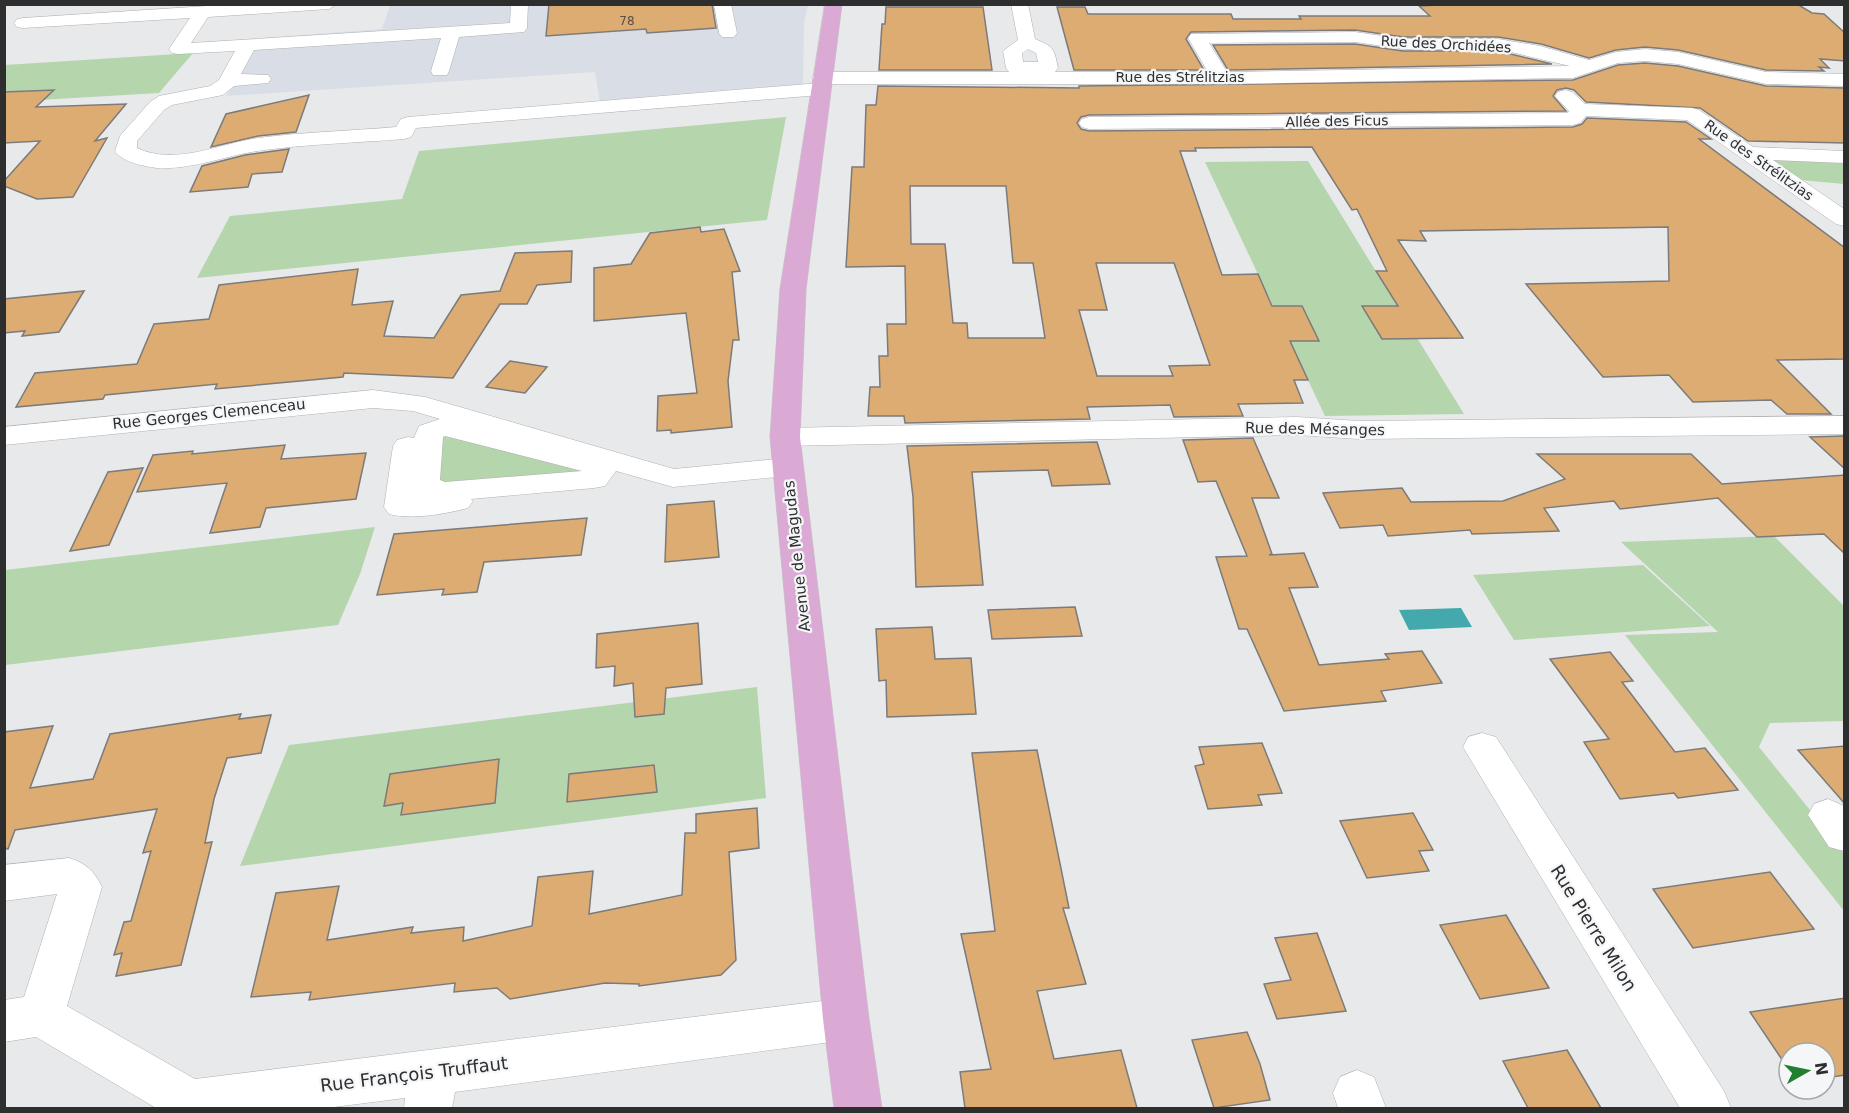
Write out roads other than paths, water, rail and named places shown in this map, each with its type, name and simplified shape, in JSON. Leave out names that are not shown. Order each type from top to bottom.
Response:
[{"type":"main road","name":"Avenue de Magudas","points":[[834,4],[793,289],[786,452],[846,1019],[858,1108]]},
{"type":"street","points":[[45,4],[17,28],[329,4]]},
{"type":"street","points":[[202,12],[178,49],[518,28],[520,4]]},
{"type":"street","points":[[722,4],[728,33]]},
{"type":"street","points":[[1019,4],[1027,42]]},
{"type":"street","points":[[440,71],[452,32]]},
{"type":"street","name":"Rue des Orchidées","points":[[1221,78],[1197,38],[1354,37],[1403,44],[1498,44],[1540,52],[1589,66]]},
{"type":"street","points":[[228,81],[247,45]]},
{"type":"street","points":[[1589,66],[1616,58],[1646,56],[1678,58],[1766,78],[1845,80]]},
{"type":"street","name":"Rue des Strélitzias","points":[[228,81],[216,91],[166,100],[157,106],[127,140],[126,151],[137,159],[165,161],[197,158],[256,145],[404,133],[408,123],[821,84],[1573,72],[1589,66]]},
{"type":"street","points":[[1539,72],[1580,110]]},
{"type":"street","points":[[228,81],[261,79]]},
{"type":"street","name":"Rue des Strélitzias","points":[[1580,110],[1692,114],[1845,219]]},
{"type":"street","name":"Allée des Ficus","points":[[1089,123],[1573,119],[1580,110]]},
{"type":"street","points":[[1750,153],[1845,157]]},
{"type":"street","points":[[1796,186],[1835,188]]},
{"type":"street","name":"Rue Georges Clemenceau","points":[[4,436],[373,399],[414,403],[673,478]]},
{"type":"street","name":"Rue Georges Clemenceau","points":[[414,403],[400,507],[673,478],[786,452]]},
{"type":"street","name":"Rue des Mésanges","points":[[786,452],[1297,426],[1359,430],[1845,424]]},
{"type":"street","points":[[444,427],[598,466],[601,472],[594,479],[442,492],[424,485],[429,432],[444,427]]},
{"type":"street","name":"Rue Pierre Milon","points":[[1482,747],[1707,1108]]},
{"type":"street","points":[[4,883],[69,875],[81,887],[22,1018]]},
{"type":"street","name":"Rue François Truffaut","points":[[22,1018],[191,1103],[430,1090],[846,1019]]},
{"type":"water","points":[[1461,608],[1472,627],[1409,630],[1399,610]]}]
